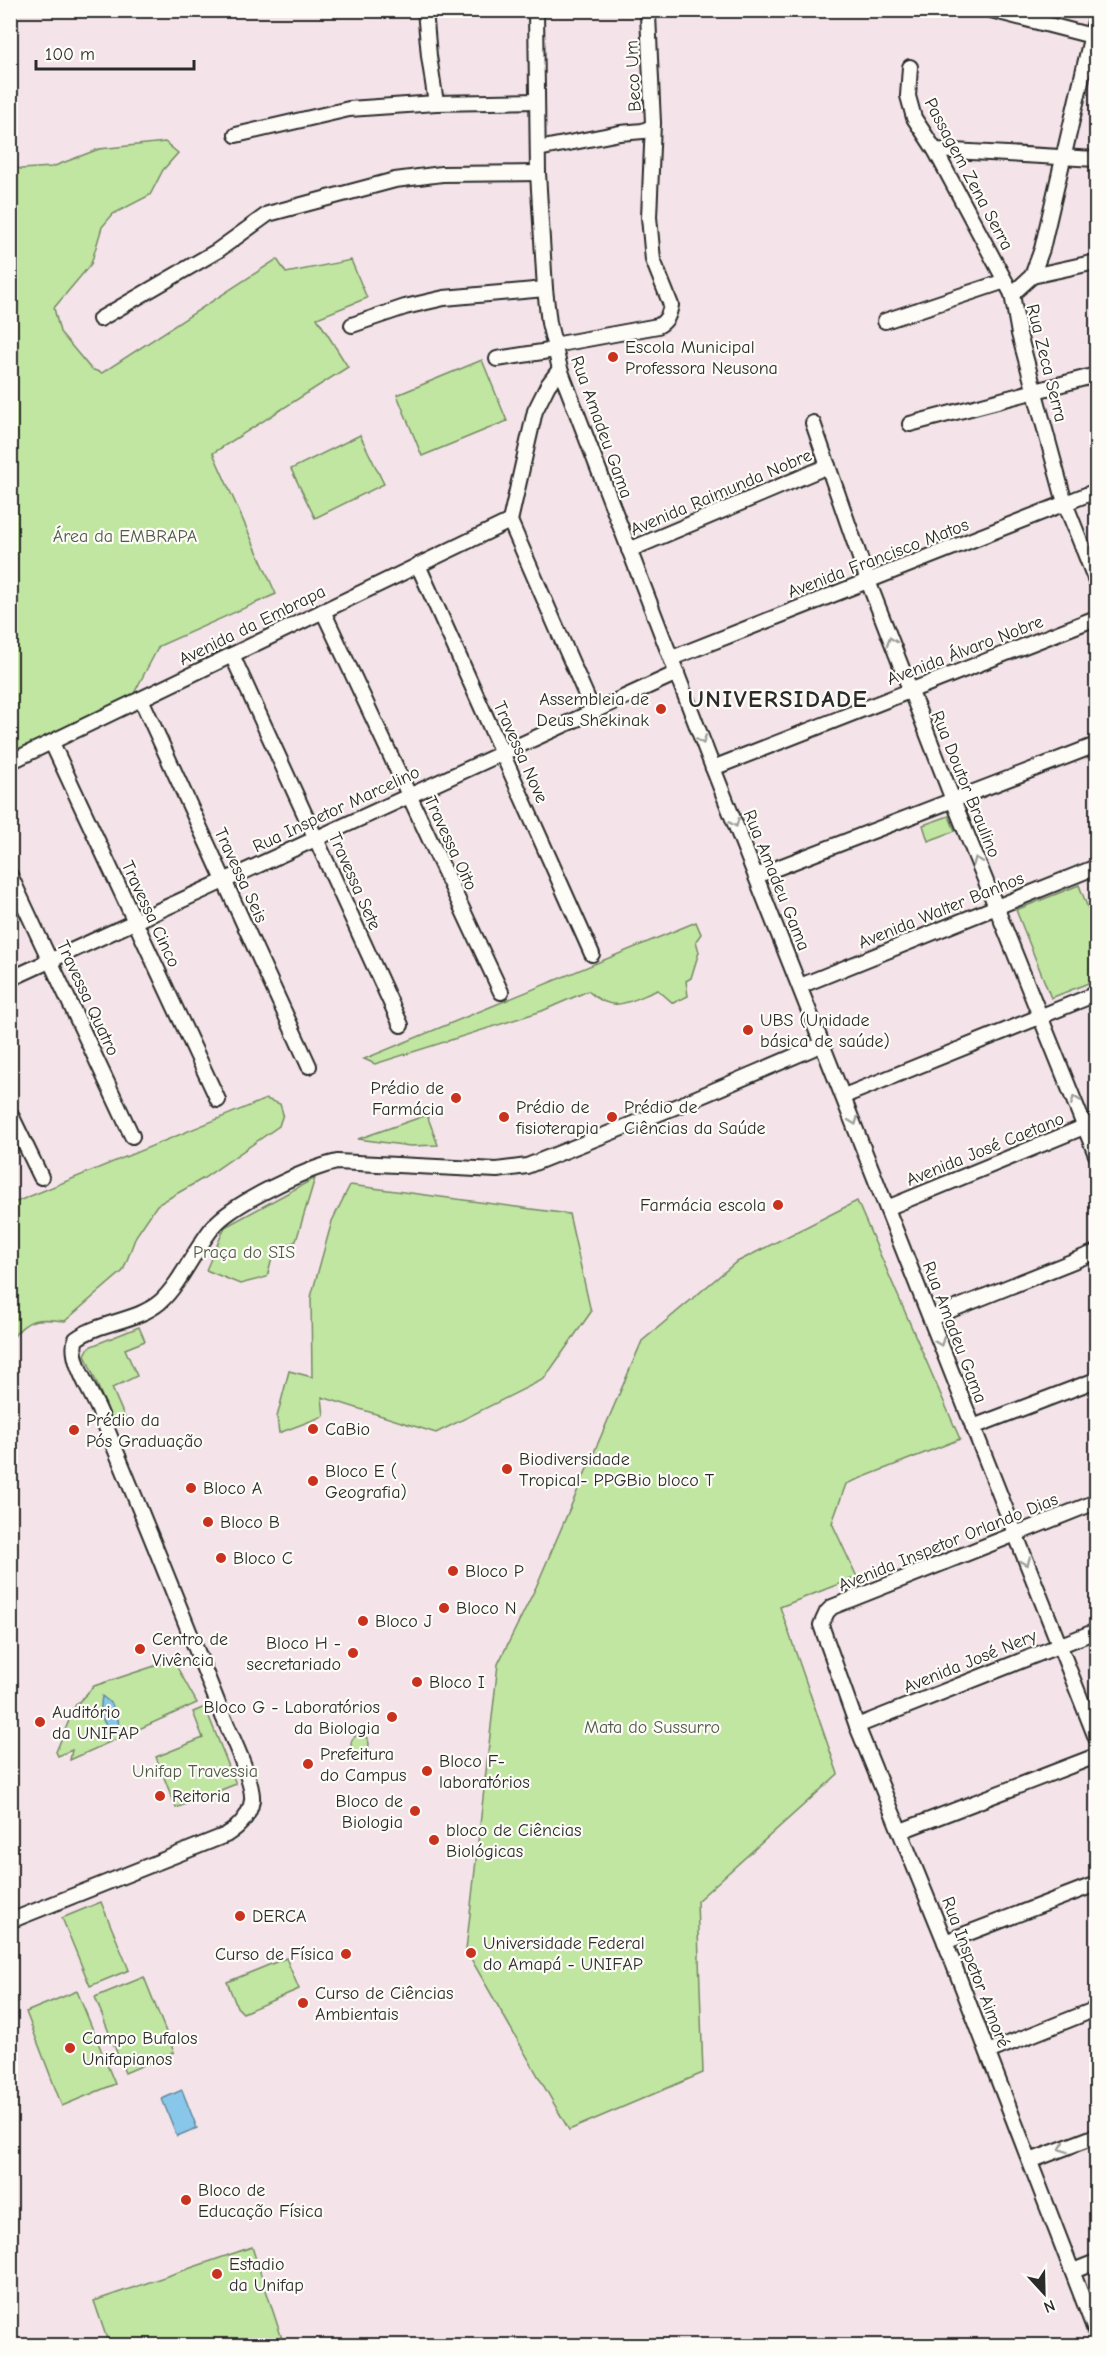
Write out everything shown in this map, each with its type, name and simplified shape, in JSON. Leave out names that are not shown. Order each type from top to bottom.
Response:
[{"type":"street","points":[[425,10],[436,103]]},
{"type":"street","name":"Rua Amadeu Gama","points":[[536,10],[538,173],[545,289],[547,316],[560,369],[713,768],[1096,1738]]},
{"type":"street","points":[[991,10],[1094,36]]},
{"type":"street","name":"Beco Um","points":[[538,149],[620,133],[643,131],[652,127],[648,15]]},
{"type":"street","name":"Rua Zeca Serra","points":[[1096,17],[1094,36],[1042,249],[1032,276],[1012,294],[1019,334],[1065,503],[1096,582]]},
{"type":"street","name":"Passagem Zena Serra","points":[[910,67],[908,96],[911,110],[1012,294]]},
{"type":"street","points":[[236,135],[349,109],[436,103],[537,100]]},
{"type":"street","points":[[497,359],[658,326],[667,319],[670,305],[653,260],[649,217],[653,123]]},
{"type":"street","points":[[934,150],[1096,159]]},
{"type":"street","points":[[100,319],[216,251],[268,214],[395,180],[442,174],[538,173]]},
{"type":"street","points":[[1032,276],[1096,262]]},
{"type":"street","points":[[885,321],[1005,281]]},
{"type":"street","points":[[352,325],[444,298],[545,289]]},
{"type":"street","points":[[560,369],[548,385],[535,411],[510,521],[593,711]]},
{"type":"street","points":[[910,424],[1096,375]]},
{"type":"street","name":"Rua Doutor Braulino","points":[[813,423],[868,581],[910,691],[1041,1017],[1091,1125],[1096,1155]]},
{"type":"street","name":"Avenida Raimunda Nobre","points":[[629,550],[828,466]]},
{"type":"street","name":"Avenida Francisco Matos","points":[[672,658],[1096,491]]},
{"type":"street","name":"Avenida da Embrapa","points":[[10,762],[510,521]]},
{"type":"street","name":"Travessa Nove","points":[[418,566],[592,954]]},
{"type":"street","name":"Travessa Oito","points":[[323,611],[501,992]]},
{"type":"street","name":"Avenida Álvaro Nobre","points":[[713,768],[1096,618]]},
{"type":"street","name":"Travessa Sete","points":[[232,654],[401,1025]]},
{"type":"street","name":"Rua Inspetor Marcelino","points":[[10,979],[677,673]]},
{"type":"street","name":"Travessa Seis","points":[[141,699],[309,1066]]},
{"type":"street","name":"Travessa Cinco","points":[[52,743],[218,1100]]},
{"type":"street","points":[[756,876],[1096,745]]},
{"type":"street","name":"Avenida Walter Banhos","points":[[800,986],[1096,867]]},
{"type":"street","name":"Travessa Quatro","points":[[10,875],[132,1136]]},
{"type":"street","points":[[844,1096],[1096,994]]},
{"type":"street","points":[[10,1921],[226,1835],[243,1821],[252,1801],[249,1784],[214,1695],[74,1356],[73,1346],[76,1339],[144,1312],[159,1302],[220,1220],[283,1182],[322,1165],[337,1162],[497,1170],[526,1166],[680,1105],[823,1044]]},
{"type":"street","points":[[10,1113],[41,1177]]},
{"type":"street","name":"Avenida José Caetano","points":[[887,1208],[1091,1125]]},
{"type":"street","points":[[931,1318],[1096,1252]]},
{"type":"street","points":[[973,1427],[1096,1380]]},
{"type":"street","name":"Avenida Inspetor Orlando Dias","points":[[821,1625],[826,1612],[832,1607],[1096,1502]]},
{"type":"street","name":"Rua Inspetor Aimoré","points":[[821,1625],[857,1726],[945,1942],[1096,2333]]},
{"type":"street","name":"Avenida José Nery","points":[[857,1726],[1096,1631]]},
{"type":"street","points":[[901,1831],[1096,1756]]},
{"type":"street","points":[[945,1942],[1096,1884]]},
{"type":"street","points":[[988,2052],[1096,2009]]},
{"type":"street","points":[[1030,2161],[1096,2136]]},
{"type":"street","points":[[1073,2271],[1096,2262]]},
{"type":"green space","name":"Área da EMBRAPA","points":[[165,142],[178,153],[163,170],[150,195],[113,214],[102,227],[91,264],[54,308],[60,332],[91,369],[102,373],[277,259],[286,273],[351,260],[367,298],[317,318],[348,367],[213,453],[276,594],[159,646],[131,699],[10,755],[10,166],[21,169],[52,167],[99,149]]},
{"type":"green space","points":[[482,360],[507,421],[422,456],[397,395]]},
{"type":"green space","points":[[360,435],[384,484],[315,518],[291,469]]},
{"type":"green space","points":[[949,816],[955,831],[928,841],[923,825]]},
{"type":"green space","points":[[1079,885],[1096,929],[1096,980],[1051,998],[1016,910]]},
{"type":"green space","points":[[696,922],[701,934],[696,941],[699,952],[691,978],[686,981],[688,996],[673,1003],[658,990],[622,1004],[606,1003],[588,991],[542,1011],[375,1064],[364,1059]]},
{"type":"green space","points":[[266,1099],[280,1104],[283,1114],[279,1126],[204,1178],[157,1205],[136,1236],[123,1271],[65,1321],[47,1319],[28,1323],[11,1340],[11,1204]]},
{"type":"green space","points":[[427,1115],[438,1145],[410,1146],[358,1139]]},
{"type":"green space","name":"Praça do SIS","points":[[315,1178],[296,1241],[274,1251],[267,1277],[240,1284],[206,1270],[225,1227]]},
{"type":"green space","points":[[350,1185],[569,1214],[591,1312],[544,1379],[436,1433],[322,1397],[324,1416],[279,1433],[277,1417],[289,1371],[312,1377],[311,1297],[332,1221]]},
{"type":"green space","name":"Mata do Sussurro","points":[[857,1201],[960,1439],[846,1484],[832,1523],[857,1577],[780,1607],[838,1774],[697,1901],[703,2073],[569,2130],[466,1950],[498,1664],[536,1587],[642,1341],[735,1263]]},
{"type":"green space","points":[[139,1327],[145,1341],[125,1349],[137,1376],[112,1388],[125,1418],[111,1418],[85,1355],[89,1347]]},
{"type":"green space","points":[[173,1660],[197,1703],[70,1760],[72,1750],[58,1756],[56,1752],[75,1706],[94,1686]]},
{"type":"green space","name":"Unifap Travessia","points":[[205,1707],[236,1784],[176,1808],[156,1757],[203,1738],[193,1712]]},
{"type":"green space","points":[[360,1735],[366,1738],[369,1744],[366,1750],[360,1753],[354,1750],[351,1744],[354,1738]]},
{"type":"green space","points":[[101,1902],[129,1970],[90,1986],[62,1918]]},
{"type":"green space","points":[[286,1958],[299,1989],[243,2013],[237,2007],[227,1982]]},
{"type":"green space","points":[[144,1977],[174,2052],[125,2073],[95,1997]]},
{"type":"green space","name":"Campo Bufalos Unifapianos","points":[[77,1991],[115,2084],[62,2106],[26,2012]]},
{"type":"green space","name":"Estadio da Unifap","points":[[252,2247],[284,2345],[109,2345],[94,2301]]},
{"type":"water","points":[[102,1696],[116,1712],[118,1734],[108,1728],[103,1719]]},
{"type":"water","points":[[182,2090],[197,2128],[177,2136],[162,2099]]},
{"type":"place","name":"Escola Municipal Professora Neusona","points":[[613,357]]},
{"type":"place","name":"Assembleia de Deus Shekinak","points":[[661,709]]},
{"type":"place","name":"UBS (Unidade básica de saúde)","points":[[748,1030]]},
{"type":"place","name":"Prédio de Farmácia","points":[[456,1098]]},
{"type":"place","name":"Prédio de fisioterapia","points":[[504,1117]]},
{"type":"place","name":"Prédio de Ciências da Saúde","points":[[612,1117]]},
{"type":"place","name":"Farmácia escola","points":[[778,1205]]},
{"type":"place","name":"CaBio","points":[[313,1429]]},
{"type":"place","name":"Prédio da Pós Graduação","points":[[74,1430]]},
{"type":"place","name":"Biodiversidade Tropical- PPGBio bloco T","points":[[507,1469]]},
{"type":"place","name":"Bloco E ( Geografia)","points":[[313,1481]]},
{"type":"place","name":"Bloco A","points":[[191,1488]]},
{"type":"place","name":"Bloco B","points":[[208,1522]]},
{"type":"place","name":"Bloco C","points":[[221,1558]]},
{"type":"place","name":"Bloco P","points":[[453,1571]]},
{"type":"place","name":"Bloco N","points":[[444,1608]]},
{"type":"place","name":"Bloco J","points":[[363,1621]]},
{"type":"place","name":"Centro de Vivência","points":[[140,1649]]},
{"type":"place","name":"Bloco H - secretariado","points":[[353,1653]]},
{"type":"place","name":"Bloco I","points":[[417,1682]]},
{"type":"place","name":"Bloco G - Laboratórios da Biologia","points":[[392,1717]]},
{"type":"place","name":"Auditório da UNIFAP","points":[[40,1722]]},
{"type":"place","name":"Prefeitura do Campus","points":[[308,1764]]},
{"type":"place","name":"Bloco F- laboratórios","points":[[427,1771]]},
{"type":"place","name":"Reitoria","points":[[160,1796]]},
{"type":"place","name":"Bloco de Biologia","points":[[415,1811]]},
{"type":"place","name":"bloco de Ciências Biológicas","points":[[434,1840]]},
{"type":"place","name":"DERCA","points":[[240,1916]]},
{"type":"place","name":"Universidade Federal do Amapá - UNIFAP","points":[[471,1953]]},
{"type":"place","name":"Curso de Física","points":[[346,1954]]},
{"type":"place","name":"Curso de Ciências Ambientais","points":[[303,2003]]},
{"type":"place","name":"Campo Bufalos Unifapianos","points":[[70,2048]]},
{"type":"place","name":"Bloco de Educação Física","points":[[186,2200]]},
{"type":"place","name":"Estadio da Unifap","points":[[217,2274]]},
{"type":"district","name":"UNIVERSIDADE","points":[[778,699]]}]
